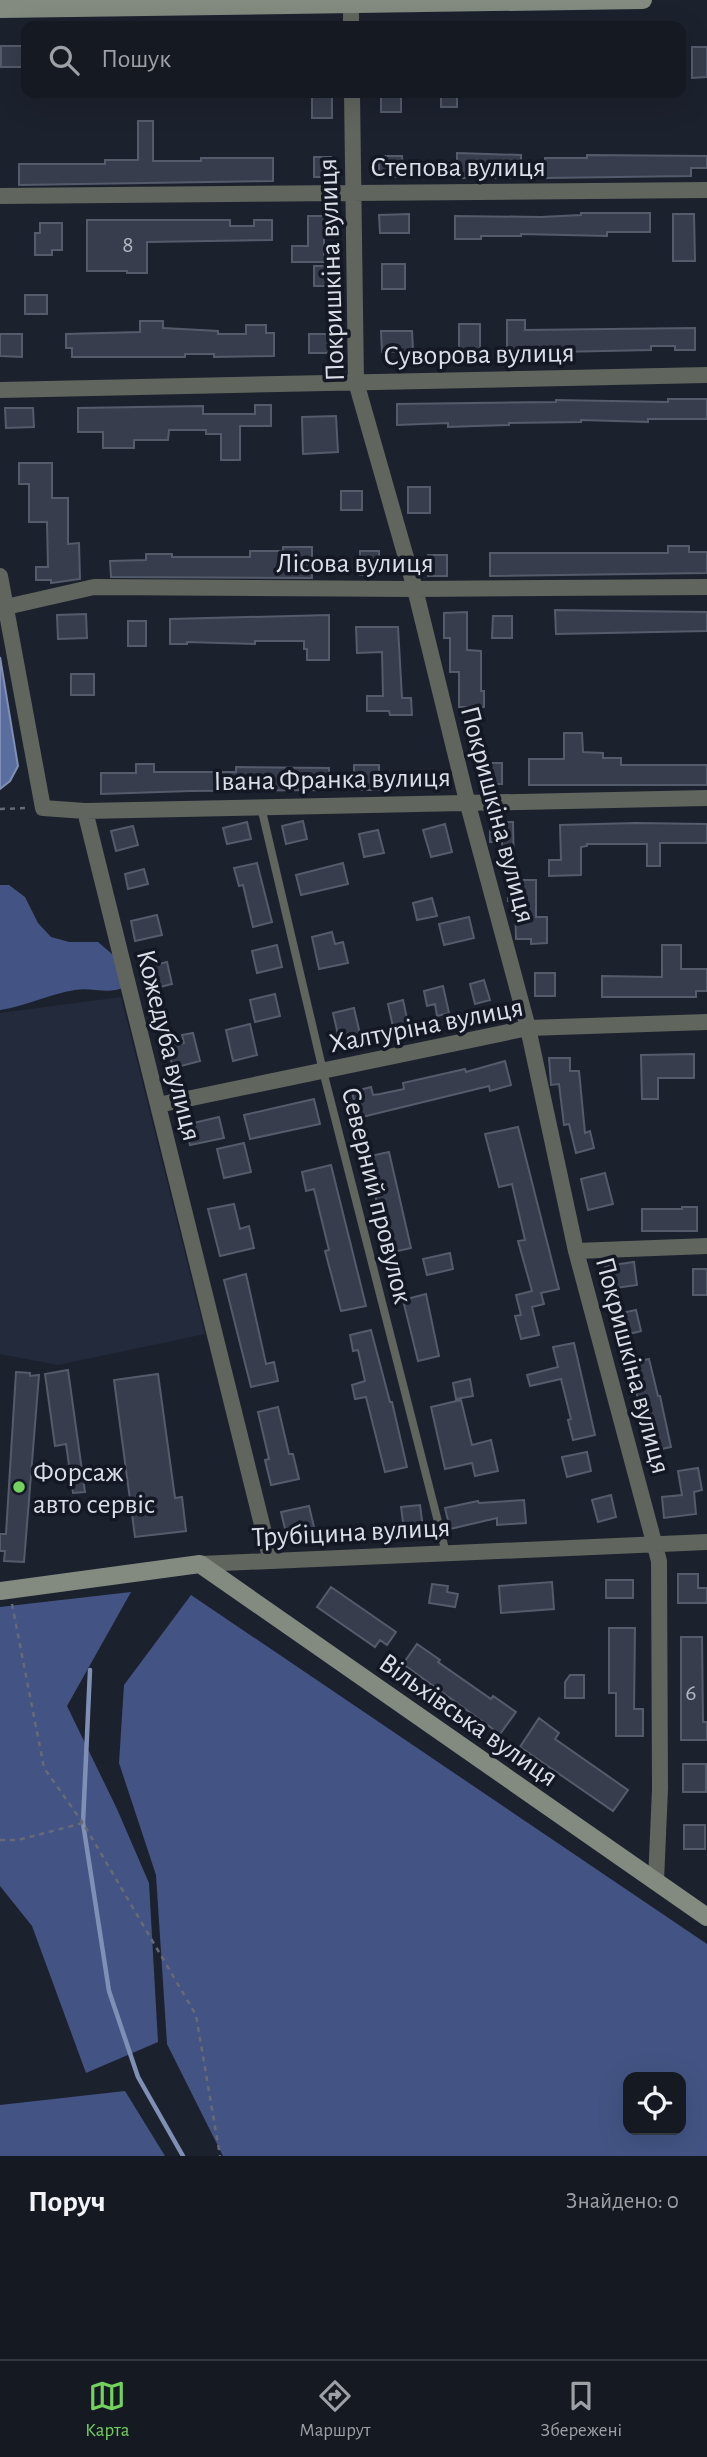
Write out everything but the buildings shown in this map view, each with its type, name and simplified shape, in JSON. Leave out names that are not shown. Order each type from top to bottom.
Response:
[{"type":"street","points":[[0,9],[643,0]]},
{"type":"street","points":[[351,4],[351,21]]},
{"type":"street","name":"Покришкіна вулиця","points":[[352,98],[356,382],[415,589],[467,801],[528,1028],[576,1251],[659,1561],[660,1789],[656,1881]]},
{"type":"street","name":"Степова вулиця","points":[[0,196],[707,190]]},
{"type":"street","name":"Суворова вулиця","points":[[0,390],[707,375]]},
{"type":"street","points":[[0,576],[43,808],[85,811]]},
{"type":"street","name":"Лісова вулиця","points":[[6,607],[94,587],[707,587]]},
{"type":"street","name":"Івана Франка вулиця","points":[[85,811],[707,797]]},
{"type":"street","name":"Кожедуба вулиця","points":[[85,811],[271,1561]]},
{"type":"street","name":"Халтуріна вулиця","points":[[158,1105],[528,1028],[707,1022]]},
{"type":"street","points":[[576,1251],[707,1246]]},
{"type":"street","name":"Трубіцина вулиця","points":[[5,1590],[200,1564],[654,1542],[707,1542]]},
{"type":"street","name":"Вільхівська вулиця","points":[[200,1564],[707,1917]]},
{"type":"lane","name":"Северний провулок","points":[[261,807],[323,1071],[446,1553]]},
{"type":"path","points":[[0,809],[43,808]]},
{"type":"path","points":[[5,1590],[44,1768],[83,1824],[196,2015],[220,2156]]},
{"type":"path","points":[[0,1840],[18,1840],[83,1824]]},
{"type":"shaded area","points":[[0,657],[18,766],[10,781],[0,789]]},
{"type":"shaded area","points":[[0,885],[9,885],[25,897],[38,923],[51,937],[69,942],[98,942],[119,960],[125,987],[112,990],[75,990],[0,1010]]},
{"type":"shaded area","points":[[121,997],[205,1334],[58,1365],[0,1354],[0,1013]]},
{"type":"shaded area","points":[[131,1592],[67,1706],[149,1883],[158,2042],[86,2073],[32,1926],[0,1886],[0,1607]]},
{"type":"shaded area","points":[[191,1595],[707,1944],[707,2156],[223,2156],[167,2044],[156,1875],[119,1763],[124,1685]]},
{"type":"shaded area","points":[[125,2091],[165,2156],[0,2156],[0,2105]]},
{"type":"waterway","points":[[90,1670],[83,1823],[109,1991],[138,2077],[183,2156]]},
{"type":"place","name":"Форсаж авто сервіс","points":[[19,1487]]}]
